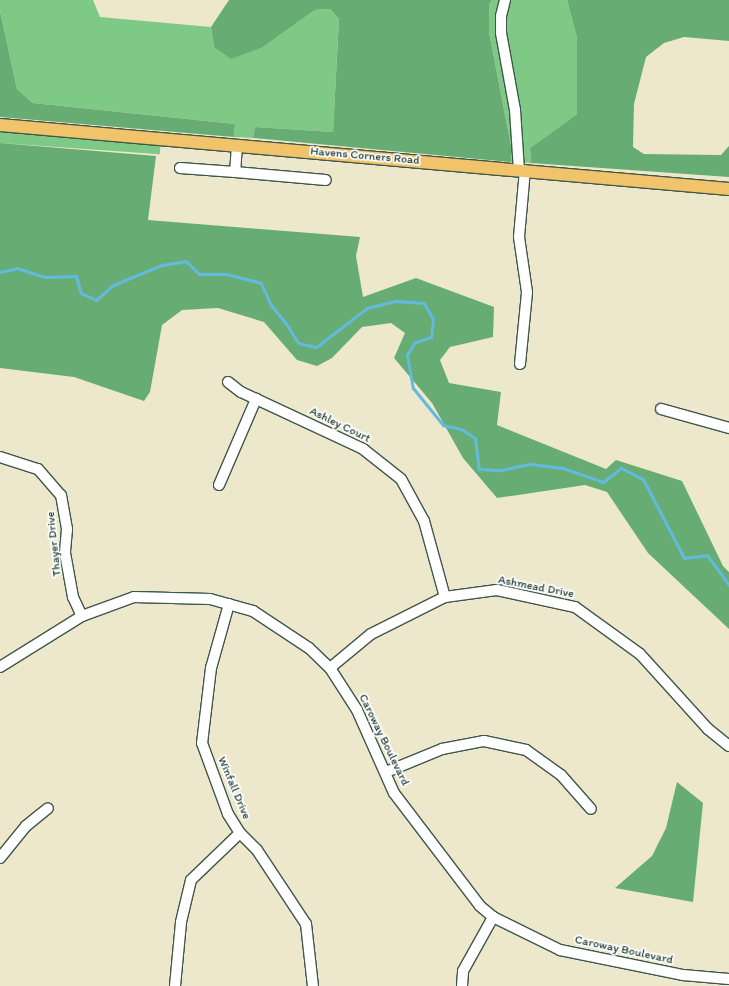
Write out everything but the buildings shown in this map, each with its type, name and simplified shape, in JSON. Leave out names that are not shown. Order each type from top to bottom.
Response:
[{"type":"main road","name":"Havens Corners Road","points":[[0,125],[729,189]]},
{"type":"street","points":[[505,0],[501,16],[501,33],[516,118],[522,170],[519,237],[527,292],[520,364]]},
{"type":"street","points":[[235,172],[237,146]]},
{"type":"street","points":[[180,168],[326,180]]},
{"type":"street","name":"Ashley Court","points":[[228,382],[241,392],[363,449],[401,479],[424,521],[445,597]]},
{"type":"street","points":[[219,485],[256,399]]},
{"type":"street","points":[[661,409],[729,428]]},
{"type":"street","name":"Thayer Drive","points":[[0,457],[38,469],[61,495],[67,529],[65,554],[73,597],[82,616]]},
{"type":"street","name":"Ashmead Drive","points":[[330,668],[371,634],[445,597],[497,590],[575,607],[640,654],[708,729],[729,746]]},
{"type":"street","name":"Caroway Boulevard","points":[[0,667],[82,616],[134,597],[210,599],[254,611],[309,648],[330,668],[357,710],[386,772],[394,793],[480,906],[493,917],[560,950],[683,975],[729,979]]},
{"type":"street","name":"Winfall Drive","points":[[229,604],[211,668],[202,743],[228,814],[240,833],[257,850],[306,924],[314,986]]},
{"type":"street","points":[[386,772],[442,749],[484,741],[526,750],[561,775],[591,809]]},
{"type":"street","points":[[0,858],[26,826],[48,808]]},
{"type":"street","points":[[175,986],[181,922],[191,880],[240,833]]},
{"type":"street","points":[[462,986],[463,971],[493,917]]},
{"type":"green space","points":[[0,0],[93,0],[100,17],[211,27],[214,47],[263,47],[315,10],[330,9],[339,19],[333,132],[255,127],[253,138],[234,137],[235,124],[33,103],[17,89],[0,11]]},
{"type":"green space","points":[[229,0],[492,0],[489,5],[489,32],[512,151],[511,162],[253,138],[255,127],[333,132],[339,19],[330,9],[315,10],[263,47],[231,59],[214,47],[211,27]]},
{"type":"green space","points":[[492,0],[567,0],[577,38],[577,114],[530,148],[531,163],[511,162],[512,151],[489,32],[489,5]]},
{"type":"green space","points":[[567,0],[729,0],[729,41],[684,37],[664,43],[646,57],[634,104],[633,147],[644,154],[721,155],[729,146],[729,177],[531,163],[530,148],[577,114],[577,38]]},
{"type":"green space","points":[[0,11],[17,89],[33,103],[235,124],[234,137],[0,117]]},
{"type":"green space","points":[[0,132],[161,143],[160,154],[0,143]]},
{"type":"green space","points":[[0,143],[156,156],[148,220],[360,237],[356,256],[363,297],[416,278],[494,307],[493,337],[450,347],[440,360],[449,383],[501,392],[497,425],[606,469],[616,460],[682,481],[723,566],[729,572],[729,629],[648,553],[607,492],[585,485],[497,498],[463,458],[432,403],[394,358],[405,333],[391,323],[362,327],[332,358],[317,366],[297,360],[264,322],[218,308],[182,310],[162,325],[150,392],[144,401],[74,377],[0,368]]},
{"type":"green space","points":[[677,782],[703,803],[693,902],[615,888],[652,856],[666,828]]},
{"type":"waterway","points":[[0,272],[17,268],[45,277],[76,276],[81,293],[96,300],[113,285],[162,265],[186,261],[199,274],[226,274],[261,283],[271,305],[285,322],[298,343],[316,347],[367,308],[396,301],[424,303],[433,319],[431,337],[414,343],[407,355],[413,388],[443,425],[461,429],[475,438],[479,469],[501,470],[530,464],[563,468],[603,482],[621,468],[643,479],[684,558],[707,555],[729,585]]}]
